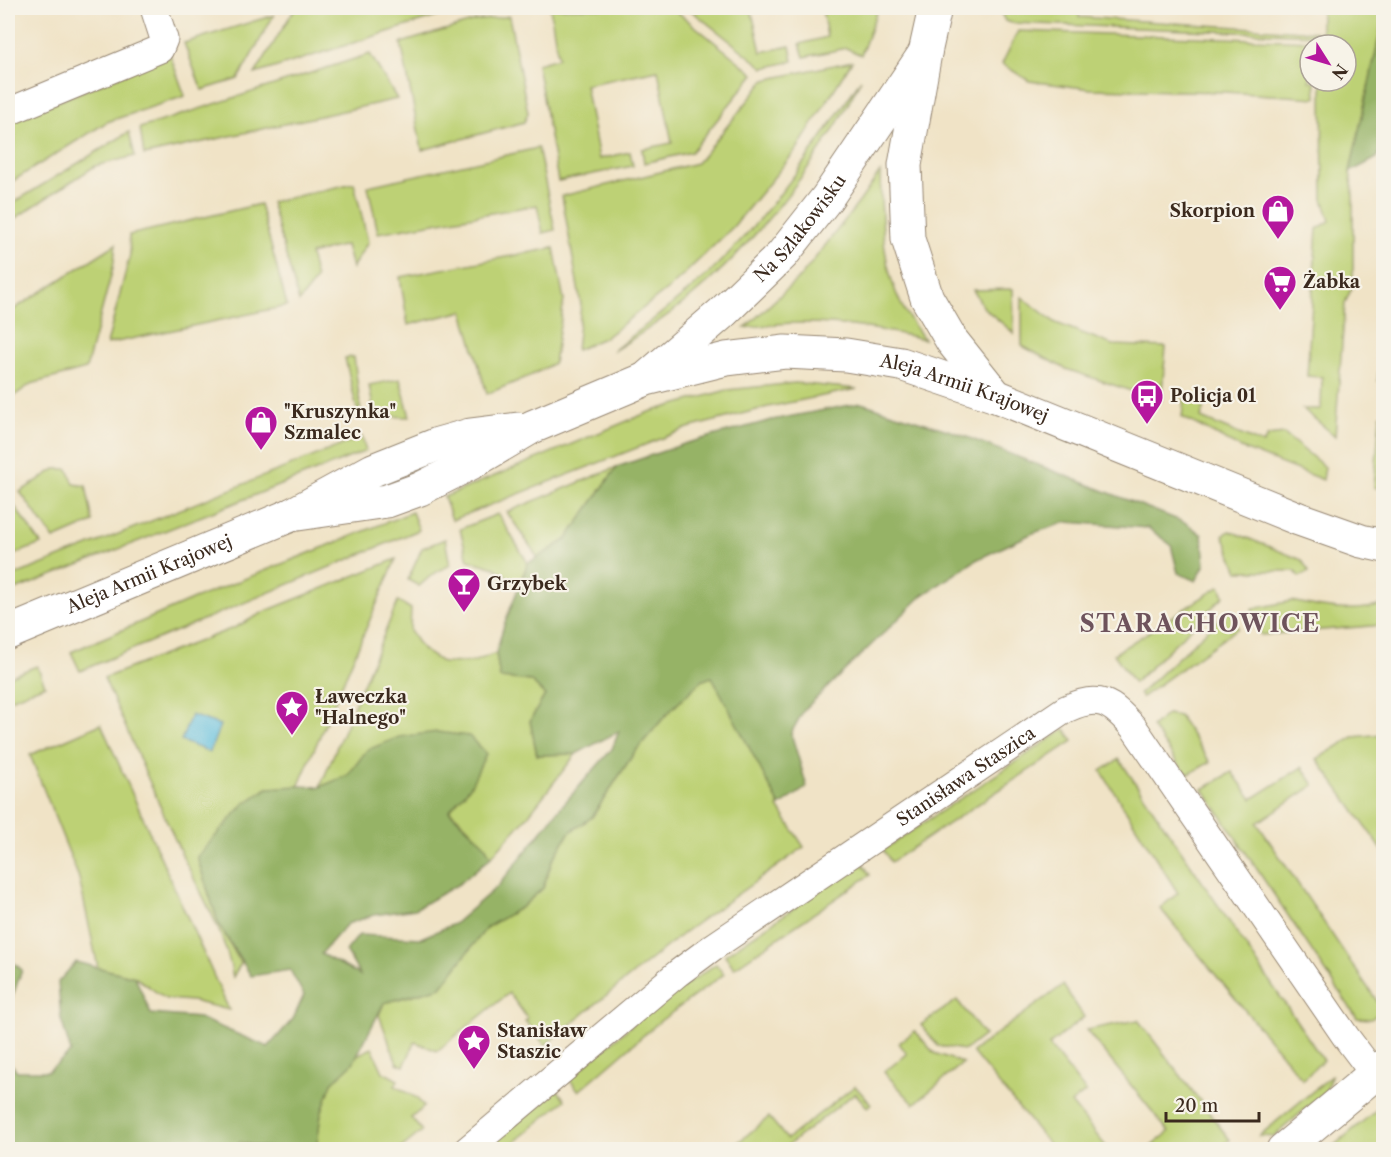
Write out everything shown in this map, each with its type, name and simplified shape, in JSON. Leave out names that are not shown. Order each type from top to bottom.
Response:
[{"type":"street","points":[[8,112],[160,49],[164,39],[154,8]]},
{"type":"street","name":"Na Szlakowisku","points":[[935,8],[905,165],[908,238],[927,298],[952,341],[996,396]]},
{"type":"street","name":"Na Szlakowisku","points":[[646,379],[722,313],[782,255],[827,198],[925,53]]},
{"type":"street","name":"Aleja Armii Krajowej","points":[[8,633],[291,515],[387,501],[420,489],[471,463],[532,427],[646,379],[726,359],[785,352],[846,355],[901,364],[996,396],[1299,519],[1361,541],[1383,546]]},
{"type":"street","name":"Stanisława Staszica","points":[[467,1149],[678,973],[714,947],[1065,709],[1092,699],[1114,707],[1134,728],[1346,1037],[1379,1070]]},
{"type":"street","points":[[1283,1149],[1379,1070]]},
{"type":"green space","points":[[295,8],[464,8],[255,74]]},
{"type":"green space","points":[[550,8],[674,8],[754,74],[691,152],[644,163],[642,149],[672,143],[658,70],[585,85],[599,159],[630,152],[633,166],[558,181],[537,64],[558,58]]},
{"type":"green space","points":[[688,8],[751,8],[761,52],[790,46],[793,61],[764,68]]},
{"type":"green space","points":[[822,8],[878,8],[861,55],[846,48],[804,57],[800,44],[827,37]]},
{"type":"green space","points":[[1002,8],[1080,8],[1079,17],[1317,33],[1298,34],[1012,23],[1005,21]]},
{"type":"green space","points":[[1321,8],[1383,8],[1383,19],[1350,172],[1353,191],[1353,285],[1345,303],[1335,436],[1303,409],[1321,409],[1322,377],[1307,376],[1317,229],[1330,221],[1323,199],[1322,93],[1358,93],[1358,33],[1321,33]]},
{"type":"green space","points":[[274,15],[238,79],[202,90],[184,43]]},
{"type":"green space","points":[[509,16],[528,113],[524,122],[422,150],[401,43],[475,21]]},
{"type":"green space","points":[[1383,19],[1383,144],[1377,158],[1350,172]]},
{"type":"green space","points":[[1018,31],[1298,40],[1298,93],[1316,93],[1316,98],[1225,92],[1091,89],[1029,81],[1002,64]]},
{"type":"green space","points":[[370,54],[397,99],[144,155],[140,128]]},
{"type":"green space","points":[[170,55],[185,96],[107,122],[8,184],[8,122]]},
{"type":"green space","points":[[852,61],[797,149],[733,227],[673,285],[606,337],[576,350],[581,305],[562,196],[697,163],[765,80]]},
{"type":"green space","points":[[861,79],[847,107],[811,164],[745,246],[679,307],[613,351],[712,270],[754,226],[792,179]]},
{"type":"green space","points":[[129,132],[135,156],[95,166],[8,223],[8,206]]},
{"type":"green space","points":[[538,148],[555,230],[543,233],[537,205],[378,233],[368,186]]},
{"type":"green space","points":[[880,172],[886,256],[894,289],[924,339],[876,329],[812,323],[745,328],[802,275]]},
{"type":"green space","points":[[354,183],[368,242],[352,268],[346,245],[310,254],[316,279],[299,302],[271,202]]},
{"type":"green space","points":[[260,204],[287,306],[107,344],[130,255],[129,235]]},
{"type":"green space","points":[[116,244],[113,268],[86,369],[31,384],[8,400],[8,313]]},
{"type":"green space","points":[[554,248],[564,300],[554,363],[532,375],[487,394],[463,311],[408,325],[400,277]]},
{"type":"green space","points":[[1013,289],[1014,333],[984,308],[973,290]]},
{"type":"green space","points":[[1022,297],[1056,323],[1113,345],[1166,347],[1161,401],[1066,369],[1022,346]]},
{"type":"green space","points":[[1383,309],[1383,375],[1378,380]]},
{"type":"green space","points":[[354,357],[361,413],[358,414],[345,358]]},
{"type":"green space","points":[[400,379],[410,417],[376,416],[369,385]]},
{"type":"green space","points":[[795,383],[857,389],[768,407],[688,428],[452,520],[444,497],[649,412],[727,390]]},
{"type":"green space","points":[[1185,394],[1205,401],[1201,418],[1263,444],[1268,436],[1284,434],[1325,467],[1323,480],[1241,448],[1182,417]]},
{"type":"green space","points":[[861,403],[954,432],[1186,523],[1202,535],[1205,564],[1196,581],[1178,573],[1171,545],[1148,528],[1067,522],[1033,533],[976,560],[923,595],[804,710],[791,733],[807,787],[780,806],[712,677],[701,681],[666,715],[634,753],[592,817],[569,833],[552,861],[543,888],[522,907],[487,927],[441,987],[384,1003],[353,1063],[332,1083],[321,1114],[317,1144],[278,1149],[240,1142],[230,1150],[8,1149],[8,1060],[17,1071],[48,1071],[71,1052],[61,1019],[58,982],[76,962],[135,977],[151,1014],[199,1018],[268,1047],[293,1019],[304,995],[290,970],[251,976],[219,925],[197,857],[244,804],[268,788],[320,787],[348,775],[367,750],[399,737],[437,732],[469,736],[486,754],[470,787],[449,811],[484,844],[491,857],[459,884],[415,909],[374,915],[347,924],[321,954],[360,975],[346,951],[359,935],[421,938],[454,924],[499,885],[561,807],[612,749],[619,731],[576,754],[537,755],[530,721],[545,695],[531,681],[500,678],[496,653],[504,625],[528,563],[566,540],[617,467],[687,443],[772,420]]},
{"type":"green space","points":[[1383,412],[1383,490],[1374,487],[1380,416]]},
{"type":"green space","points":[[362,437],[366,451],[8,593],[8,578]]},
{"type":"green space","points":[[617,467],[566,540],[538,558],[507,512]]},
{"type":"green space","points":[[55,469],[68,469],[74,484],[86,486],[93,522],[54,539],[20,492]]},
{"type":"green space","points":[[10,500],[41,544],[8,557],[8,502]]},
{"type":"green space","points":[[412,512],[419,530],[80,671],[71,652],[194,599]]},
{"type":"green space","points":[[498,514],[528,563],[519,584],[495,568],[468,560],[460,529]]},
{"type":"green space","points":[[1230,531],[1302,560],[1309,572],[1299,577],[1295,571],[1238,571],[1223,535]]},
{"type":"green space","points":[[445,539],[450,565],[433,574],[419,586],[408,580],[422,548]]},
{"type":"green space","points":[[396,559],[298,787],[267,788],[243,805],[197,857],[219,925],[241,963],[233,977],[225,945],[213,916],[184,859],[104,678],[236,627],[266,611]]},
{"type":"green space","points":[[1220,586],[1224,596],[1134,683],[1114,654]]},
{"type":"green space","points":[[398,601],[411,609],[410,631],[423,650],[443,663],[473,662],[496,653],[500,677],[531,681],[545,695],[530,721],[537,755],[576,754],[527,817],[491,857],[468,827],[452,813],[367,750],[348,776],[320,787]]},
{"type":"green space","points":[[1292,601],[1338,609],[1359,609],[1383,605],[1383,625],[1261,635],[1252,609]]},
{"type":"green space","points":[[1230,609],[1238,628],[1142,697],[1139,694]]},
{"type":"green space","points":[[37,666],[45,685],[8,700],[8,677]]},
{"type":"green space","points":[[712,676],[780,806],[778,807],[804,847],[686,931],[545,1045],[525,1021],[528,1019],[509,993],[437,1051],[415,1042],[404,1066],[397,1063],[379,1015],[384,1003],[441,987],[487,927],[522,907],[543,888],[552,861],[569,833],[592,817],[634,753],[666,715],[701,681]]},
{"type":"green space","points":[[1167,714],[1179,716],[1210,762],[1189,774],[1181,768],[1152,727]]},
{"type":"green space","points":[[101,724],[229,1010],[192,1001],[166,999],[135,977],[98,968],[79,878],[30,755]]},
{"type":"green space","points":[[1065,729],[1073,741],[891,862],[883,850]]},
{"type":"green space","points":[[1384,734],[1383,851],[1317,759],[1353,737]]},
{"type":"green space","points":[[1119,759],[1323,1060],[1303,1080],[1160,908],[1178,893],[1101,771]]},
{"type":"green space","points":[[1302,767],[1314,785],[1257,823],[1383,1010],[1371,1019],[1357,1018],[1203,789],[1232,772],[1252,799]]},
{"type":"green space","points":[[862,862],[870,875],[734,968],[725,955]]},
{"type":"green space","points":[[8,958],[22,970],[8,1009]]},
{"type":"green space","points":[[716,964],[724,974],[659,1022],[579,1091],[569,1079],[647,1012]]},
{"type":"green space","points":[[1063,985],[1084,1017],[1049,1045],[1086,1092],[1071,1103],[1108,1149],[1053,1149],[972,1052]]},
{"type":"green space","points":[[957,1000],[984,1035],[965,1050],[938,1046],[921,1025]]},
{"type":"green space","points":[[1138,1020],[1230,1140],[1219,1149],[1148,1149],[1169,1132],[1086,1030]]},
{"type":"green space","points":[[915,1031],[934,1053],[963,1063],[914,1104],[884,1072],[907,1054],[899,1043]]},
{"type":"green space","points":[[372,1048],[383,1072],[398,1080],[395,1086],[417,1098],[424,1107],[411,1118],[422,1131],[400,1149],[291,1150],[317,1144],[323,1106],[331,1084],[351,1064],[355,1056]]},
{"type":"green space","points":[[1331,1076],[1326,1091],[1273,1137],[1259,1136]]},
{"type":"green space","points":[[855,1086],[871,1104],[867,1107],[855,1093],[783,1149],[730,1149],[769,1117],[787,1139]]},
{"type":"green space","points":[[556,1088],[565,1100],[506,1149],[483,1150]]},
{"type":"green space","points":[[1381,1106],[1383,1109],[1383,1149],[1330,1149]]},
{"type":"green space","points":[[240,1142],[268,1149],[230,1150]]},
{"type":"water","points":[[191,715],[220,725],[210,752],[181,741]]},
{"type":"place","name":"Skorpion","points":[[1278,240]]},
{"type":"place","name":"Żabka","points":[[1280,311]]},
{"type":"place","name":"Policja 01","points":[[1147,425]]},
{"type":"place","name":"\"Kruszynka\" Szmalec","points":[[261,451]]},
{"type":"place","name":"Grzybek","points":[[464,613]]},
{"type":"place","name":"Ławeczka \"Halnego\"","points":[[292,736]]},
{"type":"place","name":"Stanisław Staszic","points":[[474,1070]]},
{"type":"district","name":"STARACHOWICE","points":[[1200,624]]}]
